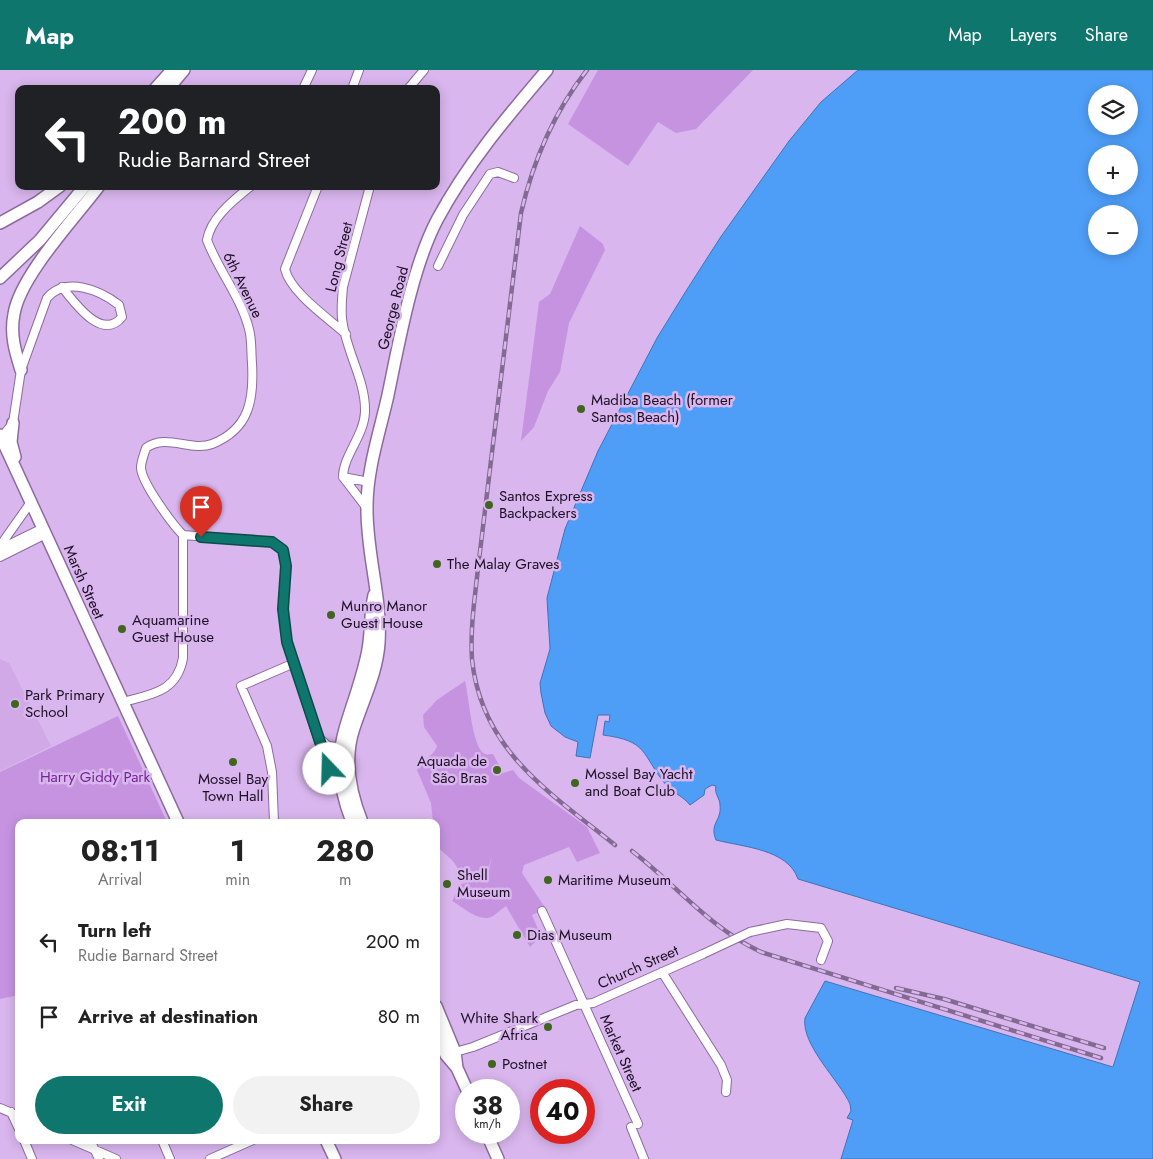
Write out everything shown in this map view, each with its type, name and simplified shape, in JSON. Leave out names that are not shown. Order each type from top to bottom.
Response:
[{"type":"street","points":[[159,85],[172,70]]},
{"type":"street","points":[[171,85],[184,70]]},
{"type":"street","points":[[305,85],[312,70]]},
{"type":"street","points":[[353,85],[359,70]]},
{"type":"street","points":[[411,85],[424,70]]},
{"type":"street","name":"George Road","points":[[351,819],[339,780],[344,748],[353,730],[377,659],[380,611],[375,590],[367,508],[368,482],[398,349],[419,267],[437,221],[470,166],[498,127],[547,70]]},
{"type":"street","points":[[438,266],[463,215],[490,174],[498,172],[514,178]]},
{"type":"street","points":[[0,223],[38,202],[54,190]]},
{"type":"street","points":[[0,278],[40,240],[82,190]]},
{"type":"street","points":[[21,370],[12,329],[20,295],[41,262],[96,190]]},
{"type":"street","name":"6th Avenue","points":[[183,535],[143,476],[142,462],[146,448],[151,444],[159,441],[210,445],[230,435],[243,421],[253,388],[249,328],[207,240],[208,232],[215,222],[230,204],[246,190]]},
{"type":"street","points":[[316,190],[285,269],[289,280],[300,294],[346,334]]},
{"type":"street","name":"Long Street","points":[[343,477],[363,426],[365,411],[362,391],[342,320],[343,288],[369,190]]},
{"type":"street","points":[[24,487],[12,442],[13,423],[21,370],[47,298],[52,292],[62,287],[94,290],[109,297],[119,305],[122,317],[115,324],[100,324],[77,305],[62,287]]},
{"type":"street","points":[[0,438],[13,423]]},
{"type":"street","name":"Marsh Street","points":[[0,438],[45,531],[177,819]]},
{"type":"street","points":[[343,477],[368,482]]},
{"type":"street","points":[[343,477],[367,508]]},
{"type":"street","points":[[0,548],[31,502]]},
{"type":"street","points":[[0,548],[45,531]]},
{"type":"street","points":[[0,557],[45,531]]},
{"type":"street","points":[[123,702],[170,686],[181,670],[183,658],[183,535],[272,542],[283,550],[286,566],[283,609],[292,664],[329,769],[339,780]]},
{"type":"street","points":[[274,819],[270,759],[262,733],[241,686],[244,683],[292,664]]},
{"type":"street","points":[[317,736],[328,746],[344,748]]},
{"type":"street","points":[[322,751],[343,763]]},
{"type":"street","name":"George Road","points":[[343,763],[361,819]]},
{"type":"street","name":"Market Street","points":[[542,911],[584,1003],[634,1125],[644,1159]]},
{"type":"street","name":"Church Street","points":[[446,1056],[473,1047],[576,1004],[593,1003],[750,932],[787,924],[821,928],[828,941],[821,960]]},
{"type":"street","points":[[662,972],[721,1066],[727,1080],[726,1092]]},
{"type":"street","points":[[440,1026],[446,1056]]},
{"type":"street","points":[[440,1042],[446,1056],[457,1068],[462,1079]]},
{"type":"street","points":[[0,1108],[15,1114]]},
{"type":"street","points":[[26,1144],[32,1159]]},
{"type":"street","points":[[81,1144],[116,1159]]},
{"type":"street","points":[[92,1144],[99,1159]]},
{"type":"street","points":[[164,1144],[170,1159]]},
{"type":"street","points":[[210,1159],[240,1144]]},
{"type":"street","points":[[328,1144],[335,1159]]},
{"type":"street","points":[[491,1144],[498,1159]]},
{"type":"shaded area","name":"Park Primary School","points":[[0,659],[9,663],[51,746],[0,771]]},
{"type":"green space","points":[[598,70],[753,70],[696,129],[676,133],[658,122],[628,166],[568,124]]},
{"type":"green space","points":[[580,226],[603,244],[605,250],[569,323],[560,372],[548,391],[534,427],[521,441],[539,302],[550,294]]},
{"type":"green space","points":[[465,681],[477,743],[485,754],[493,754],[499,765],[496,775],[513,770],[519,778],[587,827],[600,853],[577,862],[569,847],[524,865],[522,873],[546,909],[532,915],[541,936],[530,947],[506,906],[493,916],[483,918],[452,901],[461,884],[478,880],[482,871],[489,870],[492,857],[488,869],[479,870],[478,879],[462,881],[455,864],[440,849],[440,819],[433,819],[431,803],[417,770],[437,746],[424,727],[423,715],[437,700]]},
{"type":"green space","name":"Harry Giddy Park","points":[[118,716],[166,819],[15,819],[15,996],[0,999],[0,772]]},
{"type":"water","points":[[858,70],[1153,70],[1153,1159],[841,1159],[853,1120],[847,1118],[851,1111],[850,1104],[815,1051],[805,1028],[805,1018],[825,981],[1113,1067],[1140,982],[798,879],[793,869],[775,855],[716,840],[714,830],[719,815],[720,803],[716,786],[712,785],[705,789],[704,795],[690,805],[666,785],[637,745],[629,741],[603,735],[605,721],[609,722],[610,715],[598,715],[590,758],[576,756],[578,742],[565,737],[551,726],[545,713],[540,683],[550,649],[547,598],[565,529],[598,451],[657,338],[720,238],[789,141],[821,102]]},
{"type":"railway","points":[[587,70],[564,103],[546,138],[538,156],[521,213],[473,613],[472,659],[478,691],[489,719],[504,744],[522,767],[566,807],[615,845]]},
{"type":"railway","points":[[632,851],[710,919],[761,952],[1101,1058]]},
{"type":"railway","points":[[896,988],[944,999],[1104,1048]]},
{"type":"place","name":"Madiba Beach (former Santos Beach)","points":[[581,409]]},
{"type":"place","name":"Santos Express Backpackers","points":[[489,505]]},
{"type":"place","name":"The Malay Graves","points":[[437,564]]},
{"type":"place","name":"Munro Manor Guest House","points":[[331,615]]},
{"type":"place","name":"Aquamarine Guest House","points":[[122,629]]},
{"type":"place","name":"Park Primary School","points":[[15,704]]},
{"type":"place","name":"Mossel Bay Town Hall","points":[[233,762]]},
{"type":"place","name":"Aquada de São Bras","points":[[497,770]]},
{"type":"place","name":"Mossel Bay Yacht and Boat Club","points":[[575,783]]},
{"type":"place","name":"Maritime Museum","points":[[548,880]]},
{"type":"place","name":"Shell Museum","points":[[447,884]]},
{"type":"place","name":"Dias Museum","points":[[517,935]]},
{"type":"place","name":"White Shark Africa","points":[[548,1027]]},
{"type":"place","name":"Postnet","points":[[492,1064]]},
{"type":"route","points":[[201,537],[272,542],[278,545],[285,553],[283,609],[287,642],[292,664],[329,769]]}]
